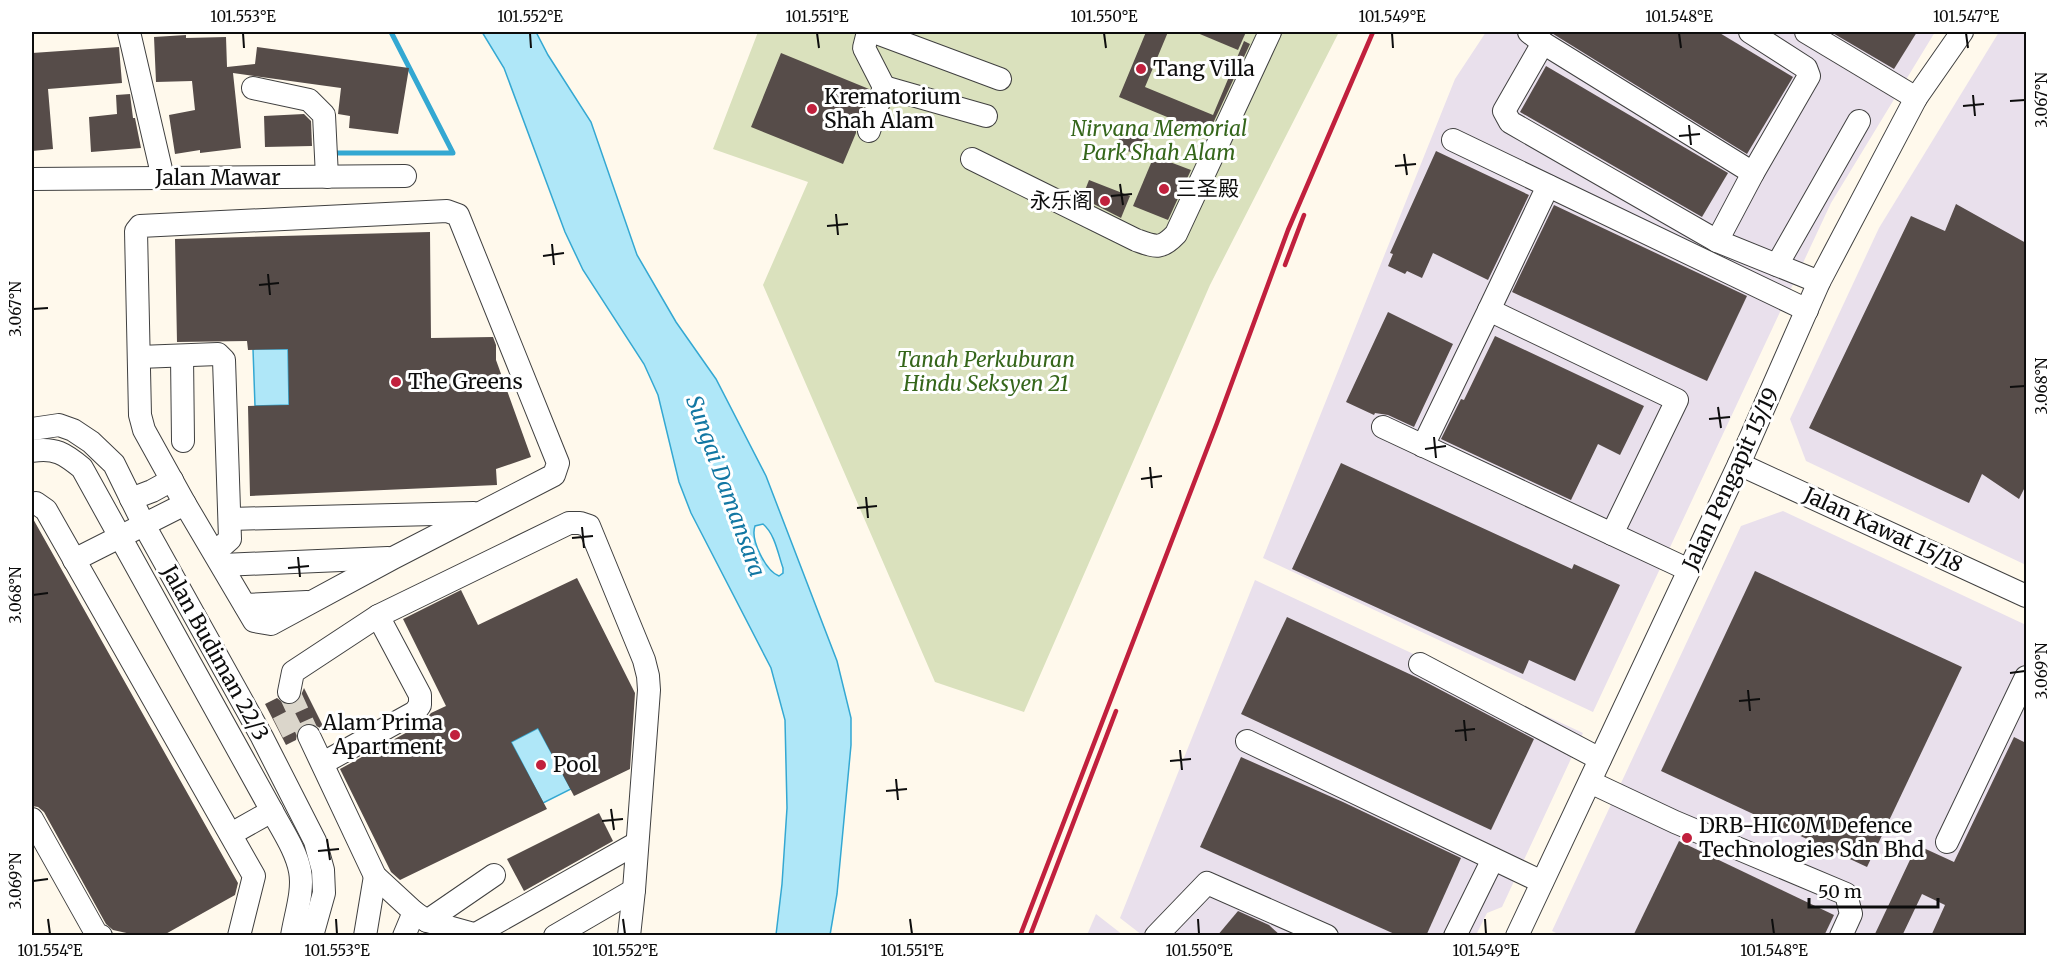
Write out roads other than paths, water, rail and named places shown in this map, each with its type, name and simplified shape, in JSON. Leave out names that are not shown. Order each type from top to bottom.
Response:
[{"type":"street","points":[[129,32],[163,178]]},
{"type":"street","points":[[868,32],[864,48],[884,87],[869,131]]},
{"type":"street","points":[[874,32],[1000,79]]},
{"type":"street","points":[[972,159],[1136,240],[1155,247],[1167,244],[1176,234],[1270,32]]},
{"type":"street","points":[[1717,240],[1809,76],[1806,68],[1750,32]]},
{"type":"street","points":[[1806,32],[1916,98]]},
{"type":"street","name":"Jalan Pengapit 15/19","points":[[1522,934],[1542,882],[1739,464],[1820,282],[1916,98],[1962,32]]},
{"type":"street","points":[[1753,173],[1536,37],[1504,111],[1510,122],[1717,240],[1820,282]]},
{"type":"street","points":[[884,87],[986,116]]},
{"type":"street","points":[[253,88],[309,100],[324,115],[327,177]]},
{"type":"street","points":[[1777,265],[1859,121]]},
{"type":"street","points":[[1453,140],[1807,310]]},
{"type":"street","name":"Jalan Mawar","points":[[32,179],[405,176]]},
{"type":"street","points":[[1423,446],[1548,186]]},
{"type":"street","points":[[447,211],[458,215],[558,463],[554,475],[393,558],[314,602],[245,605],[172,480],[144,430],[140,414],[136,231],[140,226],[447,211]]},
{"type":"street","points":[[1490,310],[1677,400],[1612,534]]},
{"type":"street","points":[[139,357],[218,354],[224,360],[230,539],[221,547],[217,556]]},
{"type":"street","points":[[182,356],[183,441]]},
{"type":"street","name":"Jalan Budiman 22/3","points":[[32,429],[59,425],[73,430],[91,442],[114,464],[144,525],[270,732],[315,841],[323,870],[324,893],[312,936]]},
{"type":"street","points":[[1383,427],[1689,570]]},
{"type":"street","name":"Jalan Budiman 22/3","points":[[32,451],[46,449],[63,453],[82,468],[272,811],[292,849],[300,871],[300,891],[292,936]]},
{"type":"street","name":"Jalan Kawat 15/18","points":[[1739,464],[2026,596]]},
{"type":"street","points":[[131,499],[172,480]]},
{"type":"street","points":[[32,504],[36,503],[46,510],[254,876],[239,936]]},
{"type":"street","points":[[74,560],[185,504]]},
{"type":"street","points":[[230,519],[479,513]]},
{"type":"street","points":[[289,692],[293,672],[378,616],[569,524],[580,523],[589,526],[644,660],[648,676],[649,690],[629,936]]},
{"type":"street","points":[[217,556],[393,558]]},
{"type":"street","points":[[323,763],[415,712],[420,705],[420,695],[378,616]]},
{"type":"street","points":[[1420,664],[1600,759]]},
{"type":"street","points":[[1947,842],[2019,710],[2026,677]]},
{"type":"street","points":[[239,751],[270,732]]},
{"type":"street","points":[[309,736],[375,876],[421,917],[478,935],[637,843]]},
{"type":"street","points":[[1247,741],[1542,882]]},
{"type":"street","points":[[1590,782],[1675,822],[1846,894],[1851,914],[1841,936]]},
{"type":"street","points":[[231,834],[272,811]]},
{"type":"street","points":[[32,819],[97,934],[101,936]]},
{"type":"street","points":[[1455,936],[1493,859]]},
{"type":"street","points":[[404,936],[421,917],[494,875]]},
{"type":"street","points":[[365,936],[375,876]]},
{"type":"street","points":[[1156,936],[1207,883],[1327,936]]},
{"type":"street","points":[[555,936],[634,890]]},
{"type":"water","name":"Sungai Damansara","points":[[482,32],[536,32],[591,122],[637,255],[676,322],[716,379],[766,476],[837,661],[851,718],[851,745],[837,894],[830,935],[776,935],[787,808],[785,720],[771,668],[691,513],[679,482],[658,395],[644,364],[583,270],[565,232],[504,68]],"holes":[[[763,524],[767,528],[783,568],[783,573],[779,576],[764,562],[757,547],[755,526]]]},
{"type":"water","points":[[253,349],[288,349],[289,405],[255,406]]},
{"type":"water","name":"Pool","points":[[538,728],[571,789],[543,803],[511,742]]},
{"type":"waterway","points":[[336,153],[453,153],[391,32]]},
{"type":"tunnel","points":[[289,692],[309,736]]},
{"type":"tunnel","points":[[278,728],[300,717]]},
{"type":"railway","points":[[1020,936],[1217,423],[1288,230],[1373,32]]},
{"type":"railway","points":[[1285,265],[1304,215]]},
{"type":"railway","points":[[1030,936],[1116,711]]},
{"type":"place","name":"Tang Villa","points":[[1141,69]]},
{"type":"place","name":"Krematorium Shah Alam","points":[[812,109]]},
{"type":"place","name":"三圣殿","points":[[1164,189]]},
{"type":"place","name":"永乐阁","points":[[1105,201]]},
{"type":"place","name":"The Greens","points":[[396,382]]},
{"type":"place","name":"Alam Prima Apartment","points":[[455,735]]},
{"type":"place","name":"Pool","points":[[541,765]]},
{"type":"place","name":"DRB-HICOM Defence Technologies Sdn Bhd","points":[[1687,838]]},
{"type":"park label","name":"Nirvana Memorial Park Shah Alam","points":[[1159,141]]},
{"type":"park label","name":"Tanah Perkuburan Hindu Seksyen 21","points":[[986,372]]}]
